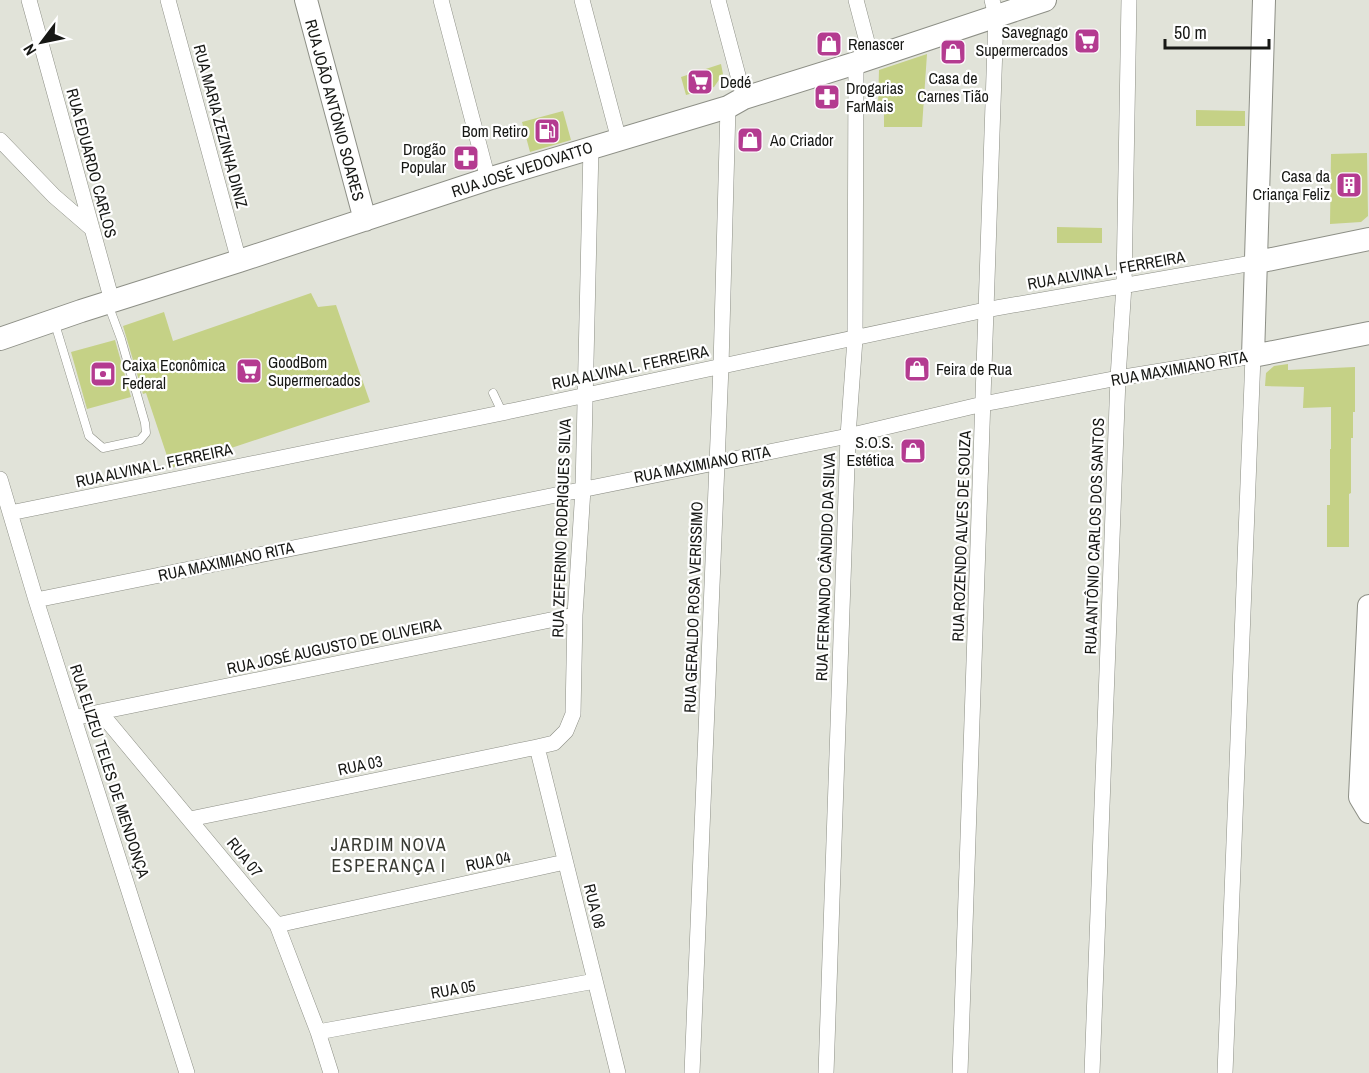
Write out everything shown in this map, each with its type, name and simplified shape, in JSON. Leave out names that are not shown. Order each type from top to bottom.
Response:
[{"type":"street","name":"RUA EDUARDO CARLOS","points":[[29,0],[109,302]]},
{"type":"street","name":"RUA MARIA ZEZINHA DINIZ","points":[[168,0],[239,261]]},
{"type":"street","name":"RUA JOÃO ANTÔNIO SOARES","points":[[306,0],[365,220]]},
{"type":"street","points":[[441,0],[488,179]]},
{"type":"street","points":[[582,0],[619,140]]},
{"type":"street","name":"RUA GERALDO ROSA VERISSIMO","points":[[692,1073],[721,366],[736,102],[718,0]]},
{"type":"street","name":"RUA FERNANDO CÂNDIDO DA SILVA","points":[[826,1073],[848,435],[855,339],[863,60],[856,0]]},
{"type":"street","name":"RUA JOSÉ VEDOVATTO","points":[[0,339],[488,179],[619,140],[863,60],[994,8],[1044,0]]},
{"type":"street","name":"RUA ANTÔNIO CARLOS DOS SANTOS","points":[[1092,1073],[1118,378],[1124,285],[1129,0]]},
{"type":"street","points":[[1225,1073],[1258,262],[1264,0]]},
{"type":"street","name":"RUA ROZENDO ALVES DE SOUZA","points":[[960,1073],[994,8]]},
{"type":"street","points":[[0,140],[54,196],[91,228]]},
{"type":"street","name":"RUA ZEFERINO RODRIGUES SILVA","points":[[537,747],[554,743],[566,731],[573,714],[575,615],[583,489],[591,147]]},
{"type":"street","points":[[1258,262],[1369,238]]},
{"type":"street","name":"RUA ALVINA L. FERREIRA","points":[[10,513],[855,339],[985,310],[1258,262]]},
{"type":"street","name":"RUA MAXIMIANO RITA","points":[[36,600],[848,435],[983,404],[1369,333]]},
{"type":"street","name":"RUA ELIZEU TELES DE MENDONÇA","points":[[0,479],[36,600],[187,1073]]},
{"type":"street","points":[[1365,804],[1369,606]]},
{"type":"street","name":"RUA JOSÉ AUGUSTO DE OLIVEIRA","points":[[100,712],[575,615]]},
{"type":"street","points":[[74,718],[100,712]]},
{"type":"street","name":"RUA 07","points":[[100,712],[277,925],[318,1032],[331,1073]]},
{"type":"street","name":"RUA 03","points":[[190,819],[537,747]]},
{"type":"street","name":"RUA 08","points":[[537,747],[618,1073]]},
{"type":"street","name":"RUA 04","points":[[277,925],[565,862]]},
{"type":"street","name":"RUA 05","points":[[318,1032],[595,981]]},
{"type":"lane","points":[[54,320],[89,436],[103,448],[140,440],[146,433],[145,423],[109,302]]},
{"type":"lane","points":[[493,393],[502,412]]},
{"type":"building","points":[[927,54],[922,127],[884,127],[884,103],[878,105],[879,70]]},
{"type":"building","name":"Dedé","points":[[721,64],[723,74],[714,87],[686,95],[681,77]]},
{"type":"building","points":[[1196,110],[1245,111],[1245,126],[1196,126]]},
{"type":"building","name":"Bom Retiro","points":[[563,111],[571,140],[530,152],[522,122]]},
{"type":"building","name":"Casa da Criança Feliz","points":[[1367,153],[1368,216],[1361,222],[1330,224],[1331,154]]},
{"type":"building","points":[[1057,227],[1102,228],[1102,243],[1057,243]]},
{"type":"building","name":"GoodBom Supermercados","points":[[311,293],[318,307],[336,305],[370,402],[171,468],[146,393],[143,394],[123,326],[164,312],[173,341]]},
{"type":"building","name":"Caixa Econômica Federal","points":[[115,340],[131,397],[87,409],[71,352]]},
{"type":"building","points":[[1288,364],[1288,370],[1355,367],[1349,547],[1327,547],[1331,407],[1303,408],[1304,387],[1265,386],[1266,373],[1274,366]]},
{"type":"place","name":"Savegnago Supermercados","points":[[1087,41]]},
{"type":"place","name":"Renascer","points":[[829,44]]},
{"type":"place","name":"Casa de Carnes Tião","points":[[953,52]]},
{"type":"place","name":"Dedé","points":[[700,82]]},
{"type":"place","name":"Drogarias FarMais","points":[[827,97]]},
{"type":"place","name":"Bom Retiro","points":[[547,131]]},
{"type":"place","name":"Ao Criador","points":[[750,140]]},
{"type":"place","name":"Drogão Popular","points":[[466,158]]},
{"type":"place","name":"Casa da Criança Feliz","points":[[1349,185]]},
{"type":"place","name":"Feira de Rua","points":[[917,369]]},
{"type":"place","name":"GoodBom Supermercados","points":[[249,371]]},
{"type":"place","name":"Caixa Econômica Federal","points":[[103,374]]},
{"type":"place","name":"S.O.S. Estética","points":[[913,451]]},
{"type":"district","name":"JARDIM NOVA ESPERANÇA I","points":[[389,854]]}]
